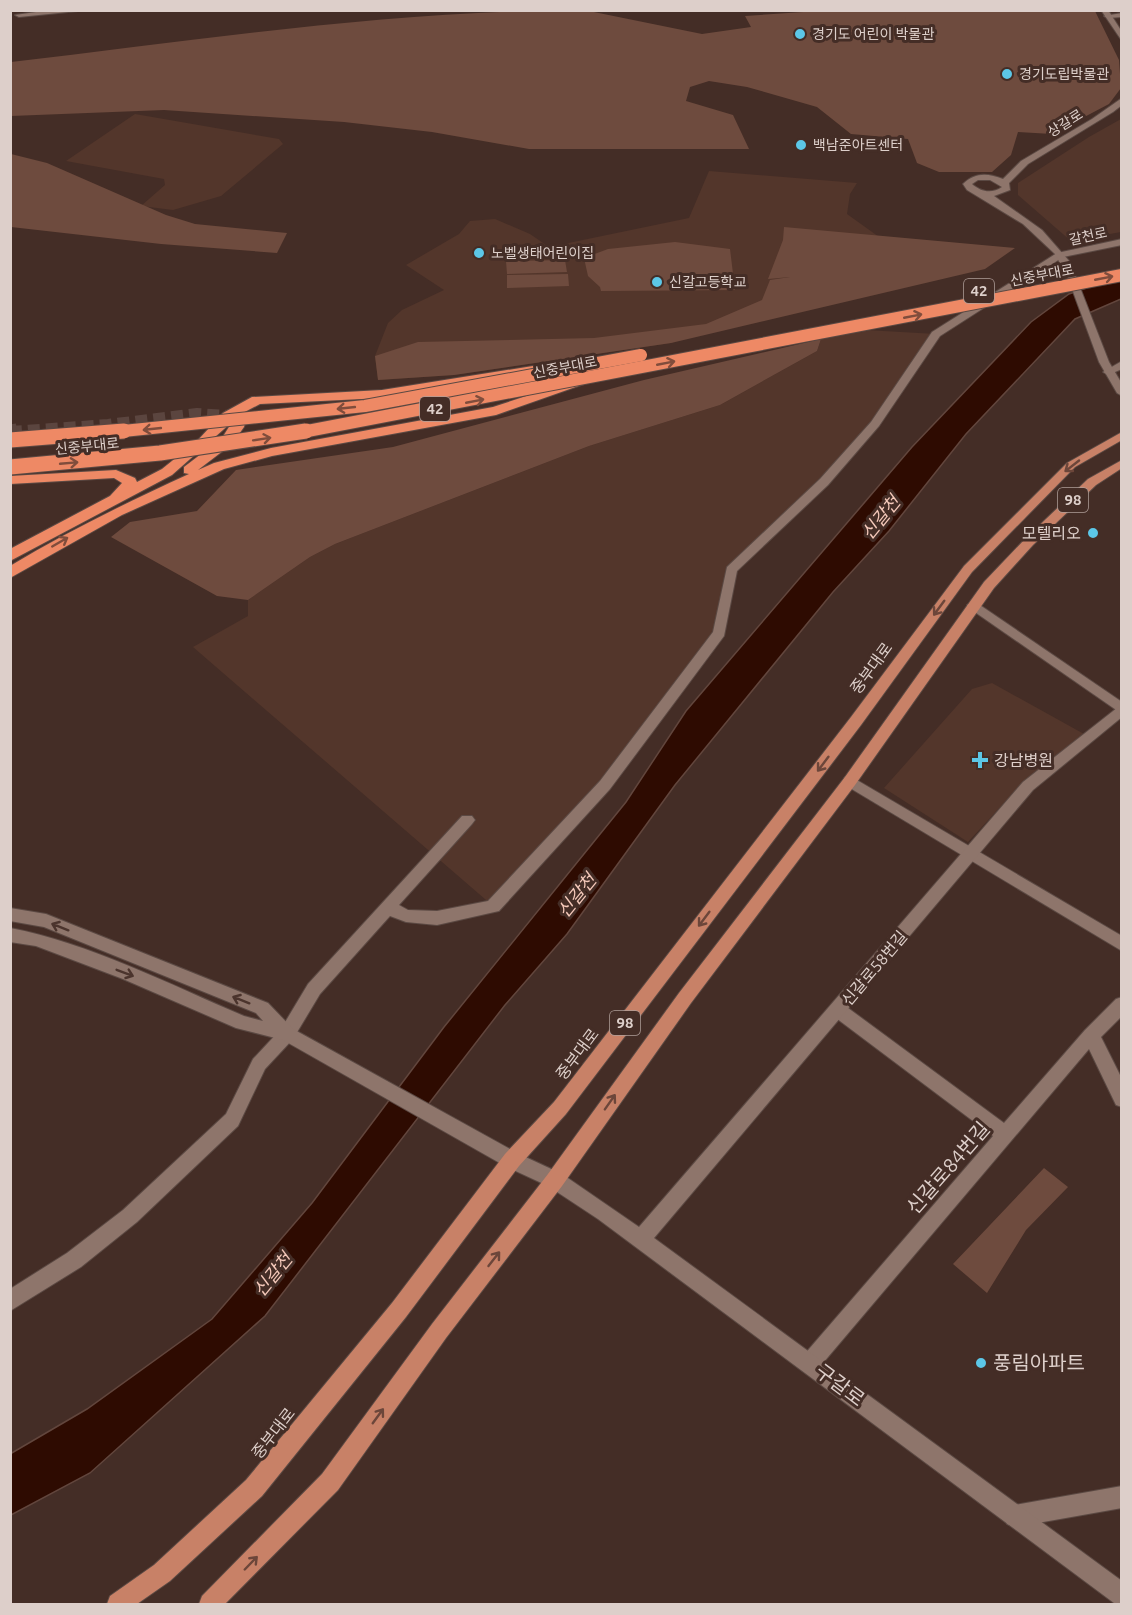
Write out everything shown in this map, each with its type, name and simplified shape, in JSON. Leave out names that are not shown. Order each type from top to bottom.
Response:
[{"type":"highway","name":"신중부대로","points":[[10,467],[70,463],[233,444],[384,419],[602,369],[1122,264]]},
{"type":"highway","name":"신중부대로","points":[[10,440],[144,430],[365,406],[602,369],[1122,275]]},
{"type":"highway","points":[[10,556],[167,472],[203,443],[228,416],[257,400],[382,394],[535,368],[602,369]]},
{"type":"highway","points":[[10,573],[64,540],[129,506],[219,466],[271,452],[496,411],[531,402],[602,369]]},
{"type":"highway","points":[[129,506],[198,464],[226,441],[240,422],[228,416]]},
{"type":"highway","points":[[10,480],[101,473],[127,478],[130,481],[127,488],[109,501]]},
{"type":"main road","name":"중부대로","points":[[118,1605],[162,1573],[254,1488],[399,1310],[512,1160],[560,1108],[856,721],[968,569],[1071,465],[1122,435]]},
{"type":"main road","name":"98","points":[[210,1605],[330,1482],[439,1331],[555,1180],[685,998],[850,781],[974,604],[1029,542],[1092,482],[1122,463]]},
{"type":"street","points":[[19,15],[85,10]]},
{"type":"street","points":[[1106,13],[1122,15]]},
{"type":"street","points":[[1106,13],[1122,39]]},
{"type":"street","name":"상갈로","points":[[987,176],[1020,166],[1080,132],[1120,104]]},
{"type":"street","name":"상갈로","points":[[1006,186],[1020,166]]},
{"type":"street","points":[[1034,230],[970,188],[968,181],[973,177],[987,176],[1006,186],[1011,200],[1034,230],[1062,258],[1106,367],[1122,393]]},
{"type":"street","points":[[979,192],[996,193],[1006,186]]},
{"type":"street","name":"갈천로","points":[[1062,258],[1122,242]]},
{"type":"street","points":[[388,907],[406,916],[437,918],[493,906],[605,785],[719,633],[731,570],[824,482],[875,424],[936,334],[1062,258]]},
{"type":"street","points":[[1106,367],[1122,364]]},
{"type":"street","points":[[974,604],[1122,709]]},
{"type":"street","name":"신갈로58번길","points":[[640,1240],[1028,786],[1122,709]]},
{"type":"street","points":[[850,781],[1122,944]]},
{"type":"street","points":[[10,1301],[74,1260],[130,1216],[172,1179],[232,1120],[259,1064],[287,1034],[314,988],[466,820]]},
{"type":"street","points":[[10,914],[46,921],[262,1008],[287,1034]]},
{"type":"street","points":[[10,935],[37,940],[78,955],[242,1023],[287,1034]]},
{"type":"street","name":"신갈로84번길","points":[[810,1363],[1091,1035],[1122,1004]]},
{"type":"street","points":[[838,1010],[1006,1135]]},
{"type":"street","name":"구갈로","points":[[287,1034],[512,1160],[555,1180],[810,1363],[1122,1595]]},
{"type":"street","points":[[1091,1035],[1122,1100]]},
{"type":"street","points":[[1015,1516],[1122,1497]]},
{"type":"shaded area","points":[[584,10],[702,34],[751,27],[745,16],[833,10],[1095,11],[1119,60],[1121,88],[1109,104],[1052,134],[1018,132],[1011,155],[992,172],[939,172],[917,163],[908,139],[851,134],[817,107],[747,87],[709,81],[690,87],[686,101],[733,115],[749,149],[529,149],[432,132],[344,122],[164,110],[11,116],[11,62],[368,21],[512,11]]},
{"type":"shaded area","points":[[135,114],[279,139],[283,144],[221,196],[173,210],[141,206],[165,185],[164,179],[66,161]]},
{"type":"shaded area","points":[[1121,119],[1121,232],[1071,241],[1018,195],[1018,183]]},
{"type":"shaded area","points":[[11,154],[47,163],[166,215],[195,224],[287,233],[277,253],[161,244],[11,227]]},
{"type":"shaded area","name":"신갈고등학교","points":[[709,171],[857,183],[850,194],[847,214],[914,262],[671,343],[454,375],[378,380],[375,356],[388,323],[402,310],[444,290],[406,265],[459,234],[470,221],[495,219],[530,234],[549,247],[689,218]]},
{"type":"shaded area","points":[[784,227],[1015,248],[985,269],[671,343],[454,375],[378,380],[375,356],[418,342],[594,338],[706,324],[762,300],[770,280],[790,277],[768,279],[783,240]]},
{"type":"shaded area","points":[[675,242],[730,249],[735,290],[601,291],[600,287],[588,276],[584,258],[608,249]]},
{"type":"shaded area","points":[[565,260],[567,272],[507,274],[506,261]]},
{"type":"shaded area","points":[[568,274],[569,286],[507,288],[507,275]]},
{"type":"shaded area","points":[[866,330],[936,334],[875,424],[731,570],[719,633],[605,785],[493,906],[193,647],[248,616],[248,600],[310,557],[335,544],[589,446],[720,405],[817,351],[821,339]]},
{"type":"shaded area","points":[[821,339],[817,351],[720,405],[589,446],[335,544],[310,557],[248,600],[217,596],[111,537],[130,522],[197,511],[236,470],[393,447],[644,380]]},
{"type":"shaded area","name":"강남병원","points":[[992,683],[1084,734],[1019,787],[968,842],[884,788],[972,689]]},
{"type":"shaded area","points":[[1044,1168],[1068,1187],[1026,1230],[987,1293],[953,1264]]},
{"type":"water","name":"신갈천","points":[[1121,276],[1121,299],[1075,319],[966,434],[889,531],[833,592],[675,785],[567,934],[505,1005],[265,1316],[90,1473],[11,1515],[10,1454],[87,1409],[212,1319],[312,1203],[444,1027],[626,802],[686,711],[912,447],[1031,322],[1069,294]]},
{"type":"tunnel","points":[[17,431],[10,432],[108,425],[197,414],[228,416]]},
{"type":"place","name":"경기도 어린이 박물관","points":[[800,34]]},
{"type":"place","name":"경기도립박물관","points":[[1007,74]]},
{"type":"place","name":"백남준아트센터","points":[[801,145]]},
{"type":"place","name":"노벨생태어린이집","points":[[479,253]]},
{"type":"place","name":"신갈고등학교","points":[[657,282]]},
{"type":"place","name":"모텔리오","points":[[1093,533]]},
{"type":"place","name":"강남병원","points":[[980,760]]},
{"type":"place","name":"풍림아파트","points":[[981,1363]]}]
